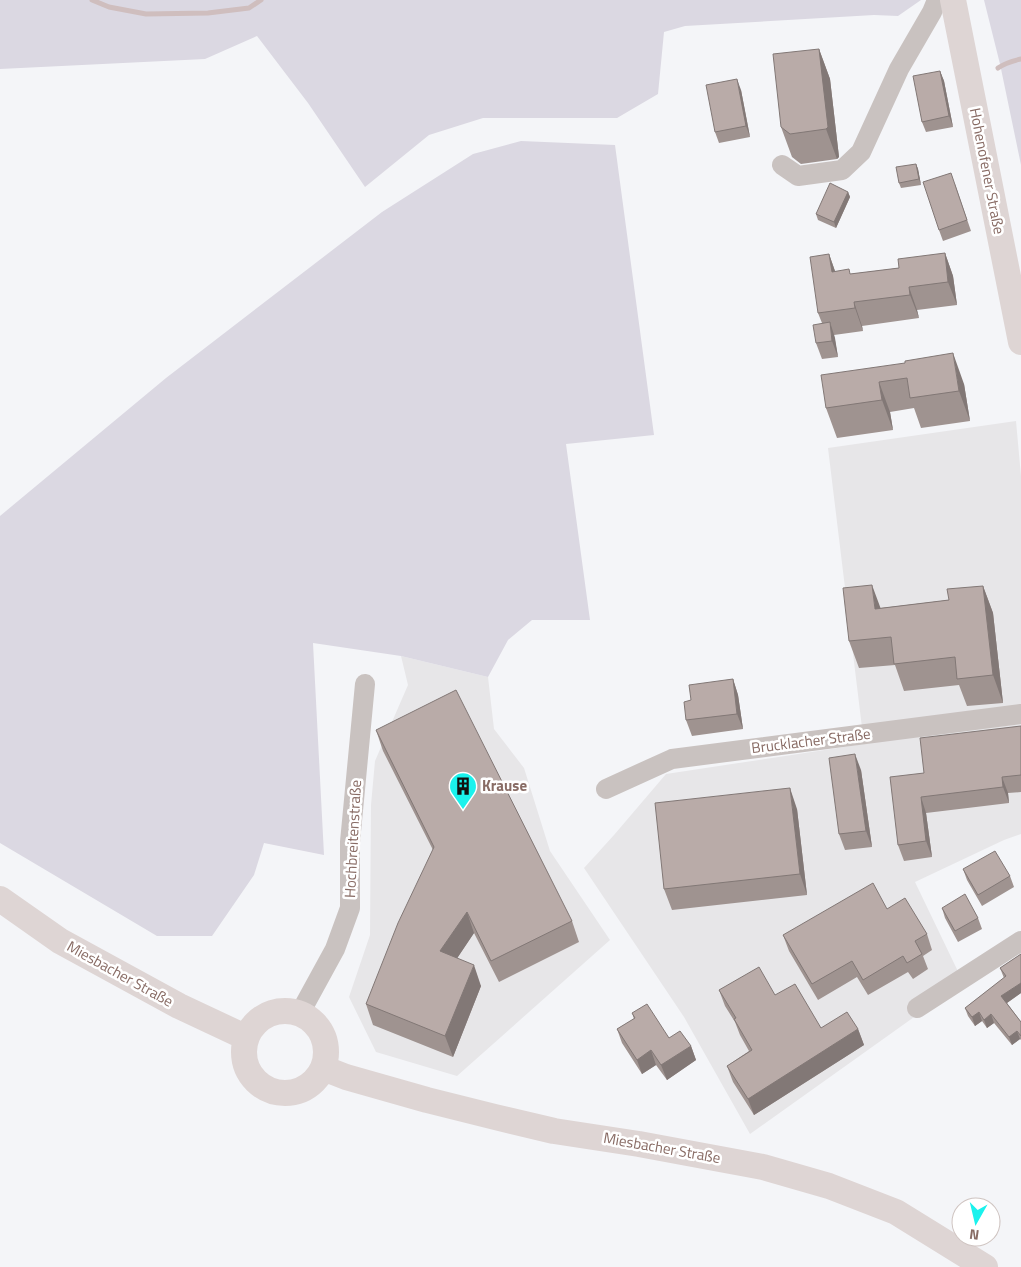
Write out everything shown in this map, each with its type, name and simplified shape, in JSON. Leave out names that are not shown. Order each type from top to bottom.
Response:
[{"type":"main road","name":"Hohenofener Straße","points":[[953,0],[1021,342]]},
{"type":"main road","name":"Miesbacher Straße","points":[[0,899],[60,941],[179,1006],[246,1037]]},
{"type":"main road","points":[[287,1010],[300,1013],[311,1020],[320,1030],[326,1042],[327,1055],[324,1068],[316,1080],[304,1089],[290,1094],[276,1093],[263,1088],[252,1078],[245,1066],[243,1051],[246,1037],[252,1026],[268,1014],[287,1010]]},
{"type":"main road","name":"Miesbacher Straße","points":[[324,1068],[346,1077],[495,1118],[763,1167],[829,1186],[896,1212],[985,1267]]},
{"type":"street","points":[[782,165],[798,176],[842,170],[861,152],[899,69],[937,0]]},
{"type":"street","name":"Hochbreitenstraße","points":[[300,1013],[335,949],[350,908],[350,842],[365,684]]},
{"type":"street","name":"Brucklacher Straße","points":[[606,789],[672,759],[1021,714]]},
{"type":"street","points":[[917,1008],[1021,941]]},
{"type":"shaded area","points":[[0,0],[921,0],[898,16],[874,15],[685,26],[664,32],[658,94],[617,118],[483,118],[429,135],[365,187],[308,103],[257,36],[205,59],[0,69]]},
{"type":"shaded area","points":[[984,0],[1021,0],[1021,165],[1000,64]]},
{"type":"shaded area","points":[[521,141],[615,145],[654,435],[566,444],[590,620],[532,620],[508,640],[488,677],[401,656],[313,643],[324,855],[264,843],[254,875],[212,936],[157,936],[0,843],[0,516],[166,378],[382,212],[473,154]]},
{"type":"shaded area","points":[[1016,421],[1021,476],[1021,834],[1004,840],[915,882],[965,986],[931,1005],[750,1134],[684,1017],[584,868],[666,774],[864,744],[828,448]]},
{"type":"shaded area","points":[[401,656],[488,677],[494,729],[524,768],[550,851],[610,940],[457,1076],[376,1052],[349,997],[370,935],[371,805],[375,761],[408,685]]},
{"type":"building","points":[[819,49],[828,127],[826,129],[790,134],[781,127],[773,54]]},
{"type":"building","points":[[940,71],[949,116],[922,122],[913,76]]},
{"type":"building","points":[[737,79],[746,126],[715,132],[706,85]]},
{"type":"building","points":[[916,164],[919,179],[899,183],[896,167]]},
{"type":"building","points":[[951,173],[967,220],[939,230],[923,182]]},
{"type":"building","points":[[830,183],[848,192],[834,222],[816,214]]},
{"type":"building","points":[[945,253],[948,282],[909,287],[910,295],[854,302],[855,308],[818,313],[810,257],[829,254],[832,272],[849,269],[850,274],[899,268],[898,259]]},
{"type":"building","points":[[830,322],[832,341],[816,343],[813,325]]},
{"type":"building","points":[[953,353],[959,391],[910,398],[907,378],[879,382],[882,400],[826,408],[821,375],[905,363],[905,361]]},
{"type":"building","points":[[872,585],[875,609],[949,600],[947,589],[983,586],[993,675],[957,679],[955,657],[894,664],[891,637],[849,641],[843,588]]},
{"type":"building","points":[[733,679],[737,714],[686,720],[684,702],[691,700],[689,685]]},
{"type":"building","name":"Krause","points":[[456,690],[572,921],[491,961],[467,912],[440,951],[474,965],[445,1036],[366,1004],[398,923],[434,847],[376,730]]},
{"type":"building","points":[[1021,726],[1021,775],[1002,777],[1003,787],[921,797],[926,841],[898,845],[890,777],[924,773],[920,738]]},
{"type":"building","points":[[855,754],[866,831],[839,834],[829,758]]},
{"type":"building","points":[[790,788],[800,874],[664,889],[655,803]]},
{"type":"building","points":[[995,851],[1010,876],[978,895],[963,869]]},
{"type":"building","points":[[873,883],[887,909],[905,898],[927,934],[915,941],[922,954],[907,963],[903,956],[863,980],[852,961],[812,984],[783,935]]},
{"type":"building","points":[[965,894],[978,918],[955,931],[942,908]]},
{"type":"building","points":[[1021,954],[1021,983],[1001,996],[1021,1022],[1021,1036],[1017,1031],[1009,1037],[991,1014],[984,1020],[979,1012],[972,1017],[965,1008],[1006,976],[1000,968]]},
{"type":"building","points":[[759,967],[775,995],[795,984],[821,1028],[847,1012],[858,1029],[748,1099],[727,1066],[752,1050],[719,990]]},
{"type":"building","points":[[647,1004],[669,1038],[680,1031],[691,1046],[661,1065],[651,1050],[637,1060],[617,1029],[635,1018],[632,1013]]},
{"type":"waterway","points":[[92,0],[109,7],[146,14],[208,13],[249,8],[261,0]]},
{"type":"waterway","points":[[998,68],[1009,62],[1021,59]]},
{"type":"place","name":"Krause","points":[[463,810]]}]
